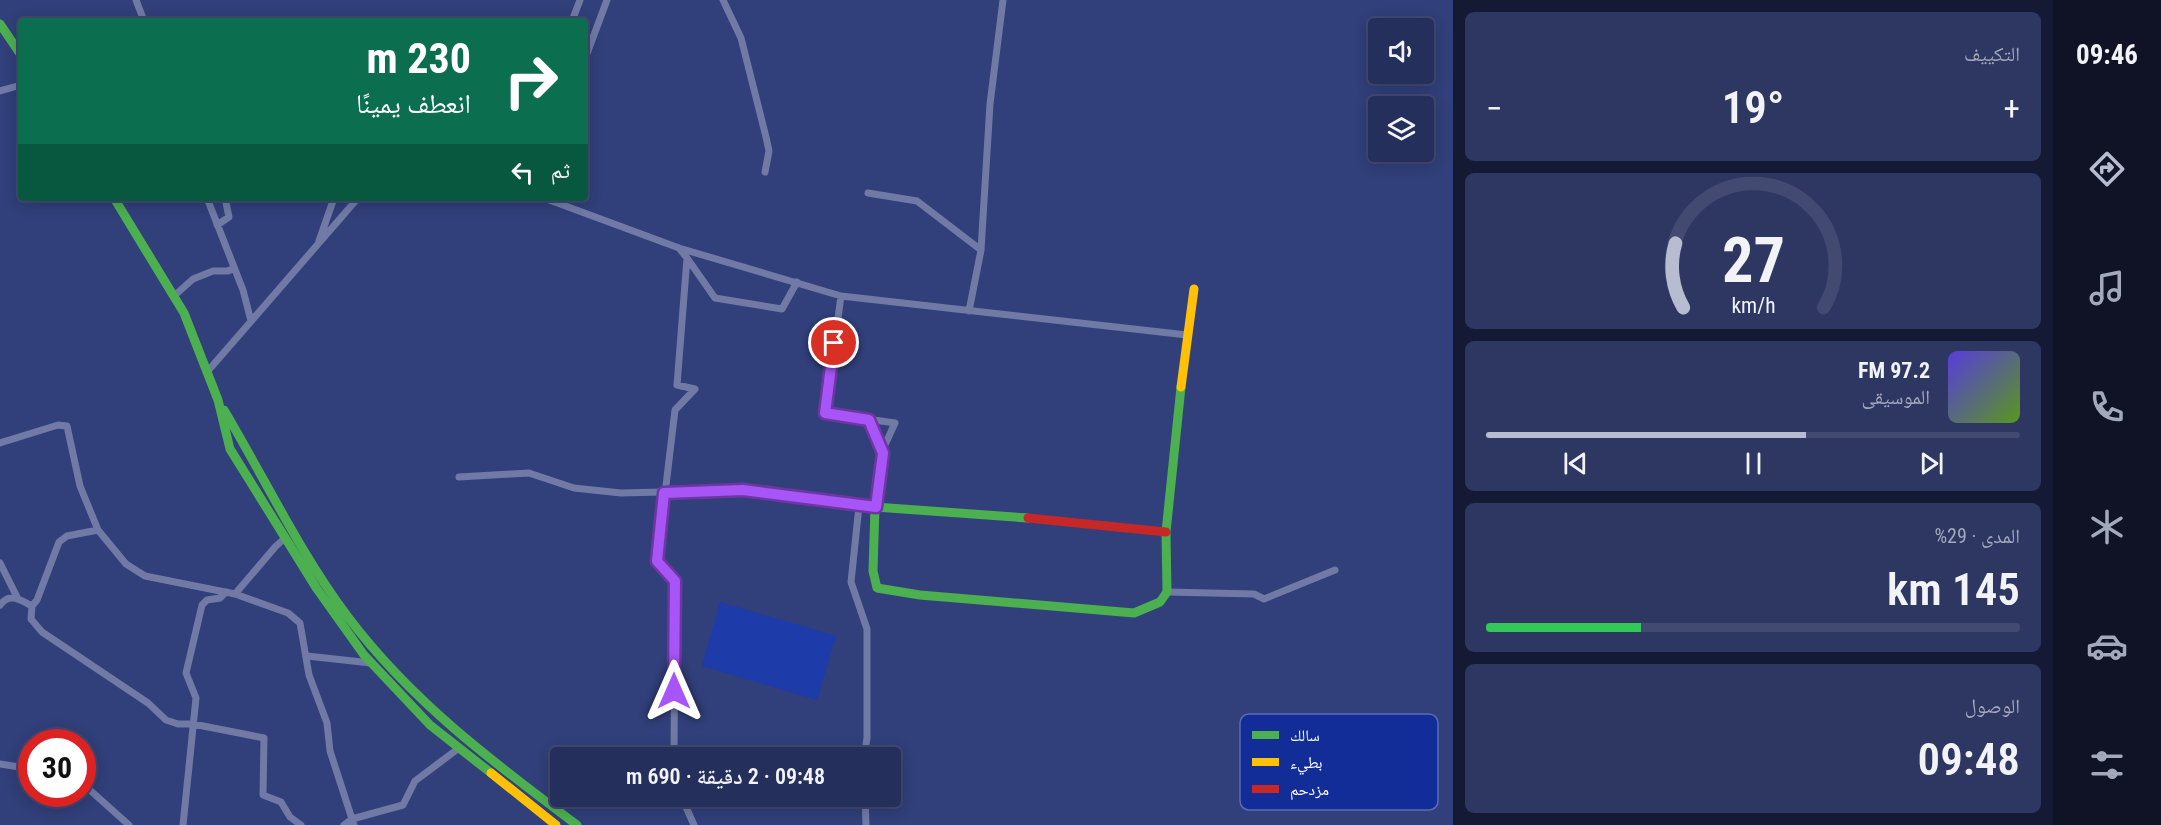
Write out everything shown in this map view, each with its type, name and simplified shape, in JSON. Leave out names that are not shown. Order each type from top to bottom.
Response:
[{"type":"main road","points":[[0,24],[18,51]]},
{"type":"main road","points":[[116,201],[184,313],[218,400],[230,449],[317,589],[371,663],[430,725],[556,825]]},
{"type":"main road","points":[[1166,532],[1014,516],[876,507],[873,571],[877,588],[920,594],[1134,612],[1160,602],[1167,592],[1166,532],[1194,289]]},
{"type":"main road","points":[[218,400],[320,574],[367,641],[425,705],[482,754],[576,825]]},
{"type":"street","points":[[136,0],[143,18]]},
{"type":"street","points":[[573,18],[580,0]]},
{"type":"street","points":[[588,51],[607,0]]},
{"type":"street","points":[[723,0],[741,38],[766,137],[769,151],[765,172]]},
{"type":"street","points":[[969,311],[981,250],[990,104],[1003,0]]},
{"type":"street","points":[[0,91],[18,87]]},
{"type":"street","points":[[868,193],[917,201],[981,250]]},
{"type":"street","points":[[208,201],[234,268],[251,321]]},
{"type":"street","points":[[217,225],[229,217],[226,201]]},
{"type":"street","points":[[319,243],[333,201]]},
{"type":"street","points":[[207,372],[355,201]]},
{"type":"street","points":[[552,201],[679,248],[841,296],[1187,335]]},
{"type":"street","points":[[679,248],[715,298],[782,309],[797,282]]},
{"type":"street","points":[[674,747],[675,581],[657,561],[675,410],[695,389],[677,385],[687,258]]},
{"type":"street","points":[[174,296],[193,279],[213,271],[228,271],[234,268]]},
{"type":"street","points":[[459,477],[529,473],[574,488],[621,493],[743,490],[876,507],[883,453],[895,423],[825,413],[841,296]]},
{"type":"street","points":[[869,420],[883,453]]},
{"type":"street","points":[[0,443],[58,425],[67,426],[80,486],[98,530],[126,564],[145,576],[235,594],[295,617],[300,623],[309,675],[327,723],[330,752],[353,822]]},
{"type":"street","points":[[859,506],[851,582],[867,629],[866,747]]},
{"type":"street","points":[[98,530],[62,538],[37,600],[32,606],[33,623],[49,638],[148,704],[166,720],[264,738],[263,795],[281,802],[291,817],[301,825]]},
{"type":"street","points":[[235,594],[285,538]]},
{"type":"street","points":[[0,563],[18,599]]},
{"type":"street","points":[[1167,592],[1254,594],[1264,599],[1335,570]]},
{"type":"street","points":[[183,825],[196,698],[186,673],[197,617],[204,602],[220,598],[226,592]]},
{"type":"street","points":[[0,605],[9,597],[32,606]]},
{"type":"street","points":[[307,656],[371,663]]},
{"type":"street","points":[[344,825],[403,805],[415,781],[459,748]]},
{"type":"street","points":[[0,764],[18,767]]},
{"type":"street","points":[[96,796],[129,825]]},
{"type":"street","points":[[686,807],[694,825]]},
{"type":"street","points":[[865,807],[866,825]]},
{"type":"shaded area","points":[[720,602],[836,636],[817,700],[702,666]]},
{"type":"traffic: fast","points":[[0,24],[18,51]]},
{"type":"traffic: fast","points":[[116,201],[184,313],[218,400],[230,449],[317,589],[364,655],[430,725],[491,773]]},
{"type":"traffic: fast","points":[[1028,518],[875,507],[873,571],[877,588],[920,595],[1134,613],[1160,602],[1167,592],[1166,532],[1181,387]]},
{"type":"traffic: fast","points":[[224,410],[314,567],[348,617],[373,648],[426,703],[455,729],[577,825]]},
{"type":"traffic: slow","points":[[1181,387],[1194,289]]},
{"type":"traffic: slow","points":[[491,773],[556,825]]},
{"type":"traffic: jam","points":[[1028,518],[1166,532]]},
{"type":"route","points":[[674,691],[675,581],[657,561],[664,493],[743,490],[876,507],[883,453],[869,420],[825,413],[834,343]]}]
